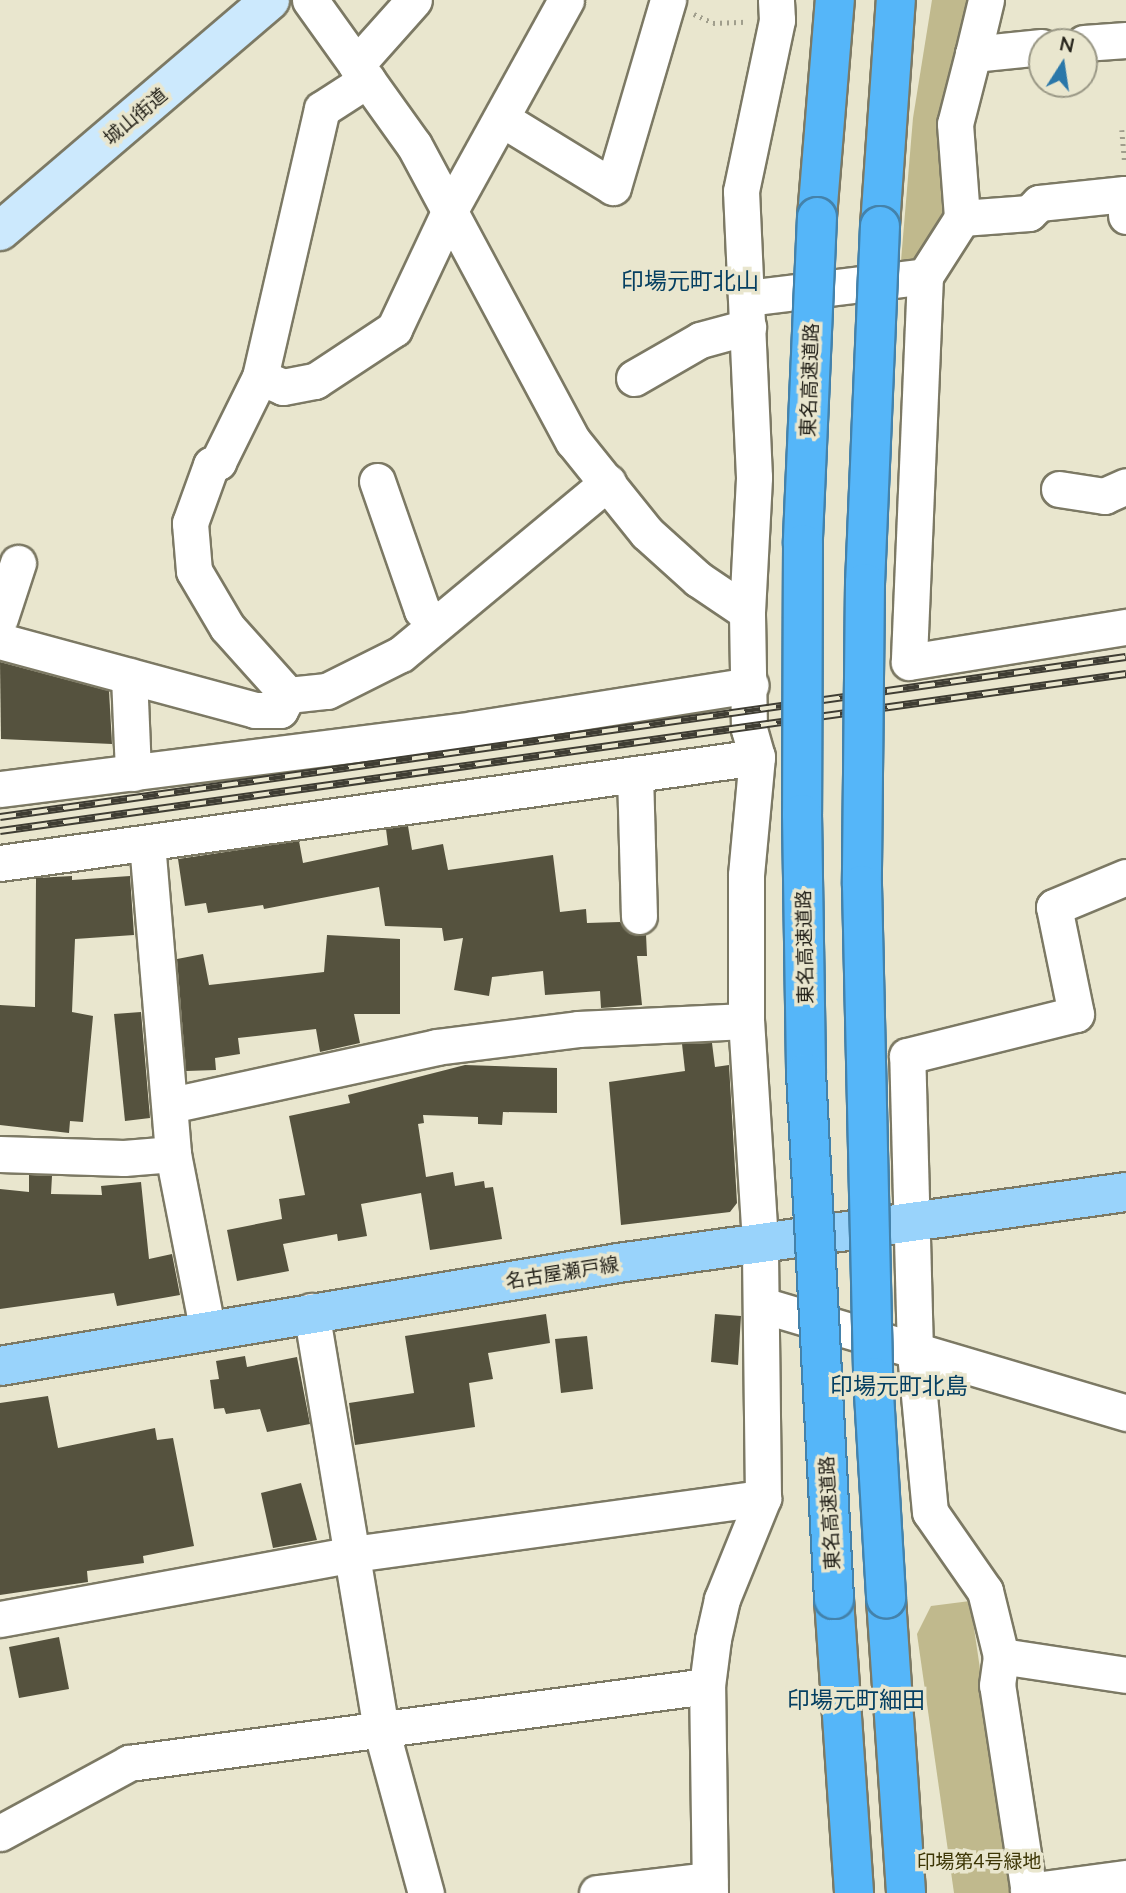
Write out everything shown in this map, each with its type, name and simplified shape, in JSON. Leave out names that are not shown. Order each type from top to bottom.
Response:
[{"type":"highway","name":"東名高速道路","points":[[835,0],[817,217],[803,544],[802,814],[806,1087],[834,1599],[854,1893]]},
{"type":"highway","points":[[896,0],[880,226],[866,556],[862,885],[873,1377],[906,1893]]},
{"type":"main road","name":"名古屋瀬戸線","points":[[0,1366],[311,1311],[760,1242],[1126,1192]]},
{"type":"street","points":[[310,0],[414,145],[553,411],[648,533],[698,579],[747,612]]},
{"type":"street","points":[[414,0],[361,72],[322,109],[260,377],[197,498],[189,547],[194,571],[227,627],[288,695],[308,697],[350,681],[401,654],[608,482]]},
{"type":"street","points":[[260,377],[283,387],[315,381],[394,329],[449,212],[566,0]]},
{"type":"street","points":[[502,119],[613,187],[668,0]]},
{"type":"street","points":[[597,1893],[710,1886],[707,1685],[722,1599],[763,1498],[760,1242],[746,1021],[746,875],[757,757],[750,729],[751,685],[747,612],[754,477],[741,191],[777,20],[776,0]]},
{"type":"street","points":[[986,0],[956,124],[962,218],[925,276],[909,662],[1126,627]]},
{"type":"street","name":"城山街道","points":[[0,231],[255,5]]},
{"type":"street","points":[[1098,42],[1126,40]]},
{"type":"street","points":[[973,54],[1028,48]]},
{"type":"street","points":[[962,218],[1029,213],[1040,203],[1125,194],[1126,216]]},
{"type":"street","points":[[634,378],[748,313],[925,276]]},
{"type":"street","points":[[377,481],[422,610],[436,624]]},
{"type":"street","points":[[1059,489],[1104,496],[1126,486]]},
{"type":"street","points":[[0,618],[18,563]]},
{"type":"street","points":[[0,641],[255,710],[280,710],[288,695]]},
{"type":"street","points":[[129,677],[133,773]]},
{"type":"street","points":[[0,789],[472,729],[751,685]]},
{"type":"street","points":[[0,863],[757,757]]},
{"type":"street","points":[[635,774],[639,916]]},
{"type":"street","points":[[147,843],[163,1073],[170,1105],[173,1154],[207,1328]]},
{"type":"street","points":[[1126,877],[1054,907],[1076,1014],[907,1055],[915,1352],[930,1512],[985,1591],[1001,1656],[997,1685],[1029,1892],[1126,1878]]},
{"type":"street","points":[[170,1105],[436,1047],[578,1029],[746,1021]]},
{"type":"street","points":[[0,1154],[124,1158],[173,1154]]},
{"type":"street","points":[[762,1305],[1126,1413]]},
{"type":"street","points":[[311,1311],[381,1729],[426,1893]]},
{"type":"street","points":[[0,1619],[353,1554],[763,1498]]},
{"type":"street","points":[[1001,1656],[1126,1675]]},
{"type":"street","points":[[0,1833],[129,1763],[707,1685]]},
{"type":"path","points":[[1122,130],[1126,170]]},
{"type":"green space","points":[[932,0],[969,0],[946,219],[922,258],[901,261],[913,118]]},
{"type":"green space","name":"印場第4号緑地","points":[[970,1601],[1013,1893],[954,1893],[917,1634],[931,1606]]},
{"type":"building","points":[[0,662],[109,691],[112,744],[1,739]]},
{"type":"building","points":[[408,826],[412,850],[443,844],[448,870],[553,855],[560,912],[586,909],[587,923],[620,922],[630,934],[646,934],[647,956],[637,956],[642,1005],[601,1008],[600,991],[545,995],[543,971],[492,977],[489,996],[454,990],[463,938],[444,941],[442,928],[385,926],[379,887],[264,909],[263,905],[208,913],[206,903],[185,906],[178,859],[299,841],[303,863],[388,845],[386,829]]},
{"type":"building","points":[[72,876],[72,880],[130,876],[134,935],[75,939],[72,1012],[93,1016],[83,1122],[70,1121],[69,1133],[0,1125],[0,1005],[35,1007],[36,878]]},
{"type":"building","points":[[327,935],[400,939],[400,1014],[354,1014],[360,1043],[320,1052],[316,1029],[238,1038],[240,1054],[215,1058],[216,1070],[186,1071],[177,959],[203,954],[209,985],[324,972]]},
{"type":"building","points":[[141,1012],[150,1118],[125,1121],[114,1014]]},
{"type":"building","points":[[712,1043],[715,1067],[729,1065],[737,1203],[730,1212],[621,1225],[609,1082],[685,1071],[682,1044]]},
{"type":"building","points":[[465,1065],[557,1068],[557,1113],[503,1112],[502,1125],[478,1124],[478,1117],[423,1115],[424,1123],[418,1124],[426,1177],[453,1172],[455,1186],[484,1181],[485,1188],[493,1187],[502,1239],[430,1250],[421,1193],[361,1204],[367,1236],[338,1241],[337,1234],[283,1244],[289,1271],[237,1281],[227,1230],[282,1219],[279,1199],[305,1195],[289,1116],[350,1103],[348,1095]]},
{"type":"building","points":[[29,1175],[52,1176],[51,1194],[102,1195],[101,1186],[141,1182],[149,1259],[172,1254],[180,1295],[117,1306],[114,1293],[0,1309],[0,1189],[29,1192]]},
{"type":"building","points":[[546,1314],[550,1343],[488,1353],[493,1379],[469,1383],[475,1427],[355,1445],[349,1403],[414,1393],[405,1336]]},
{"type":"building","points":[[715,1314],[741,1316],[738,1365],[711,1362]]},
{"type":"building","points":[[587,1336],[593,1389],[561,1393],[555,1339]]},
{"type":"building","points":[[245,1356],[247,1367],[297,1357],[310,1424],[267,1432],[260,1409],[226,1414],[224,1408],[214,1409],[210,1380],[219,1379],[216,1361]]},
{"type":"building","points":[[48,1396],[58,1448],[155,1428],[157,1440],[173,1438],[194,1546],[143,1556],[144,1563],[87,1571],[88,1582],[0,1595],[0,1403]]},
{"type":"building","points":[[301,1483],[317,1540],[273,1548],[261,1493]]},
{"type":"building","points":[[59,1637],[69,1689],[19,1698],[9,1647]]},
{"type":"railway","points":[[0,817],[1126,657]]},
{"type":"railway","points":[[0,831],[1126,674]]},
{"type":"district","name":"印場元町北山","points":[[690,280]]},
{"type":"district","name":"印場元町北島","points":[[899,1385]]},
{"type":"district","name":"印場元町細田","points":[[856,1699]]}]
